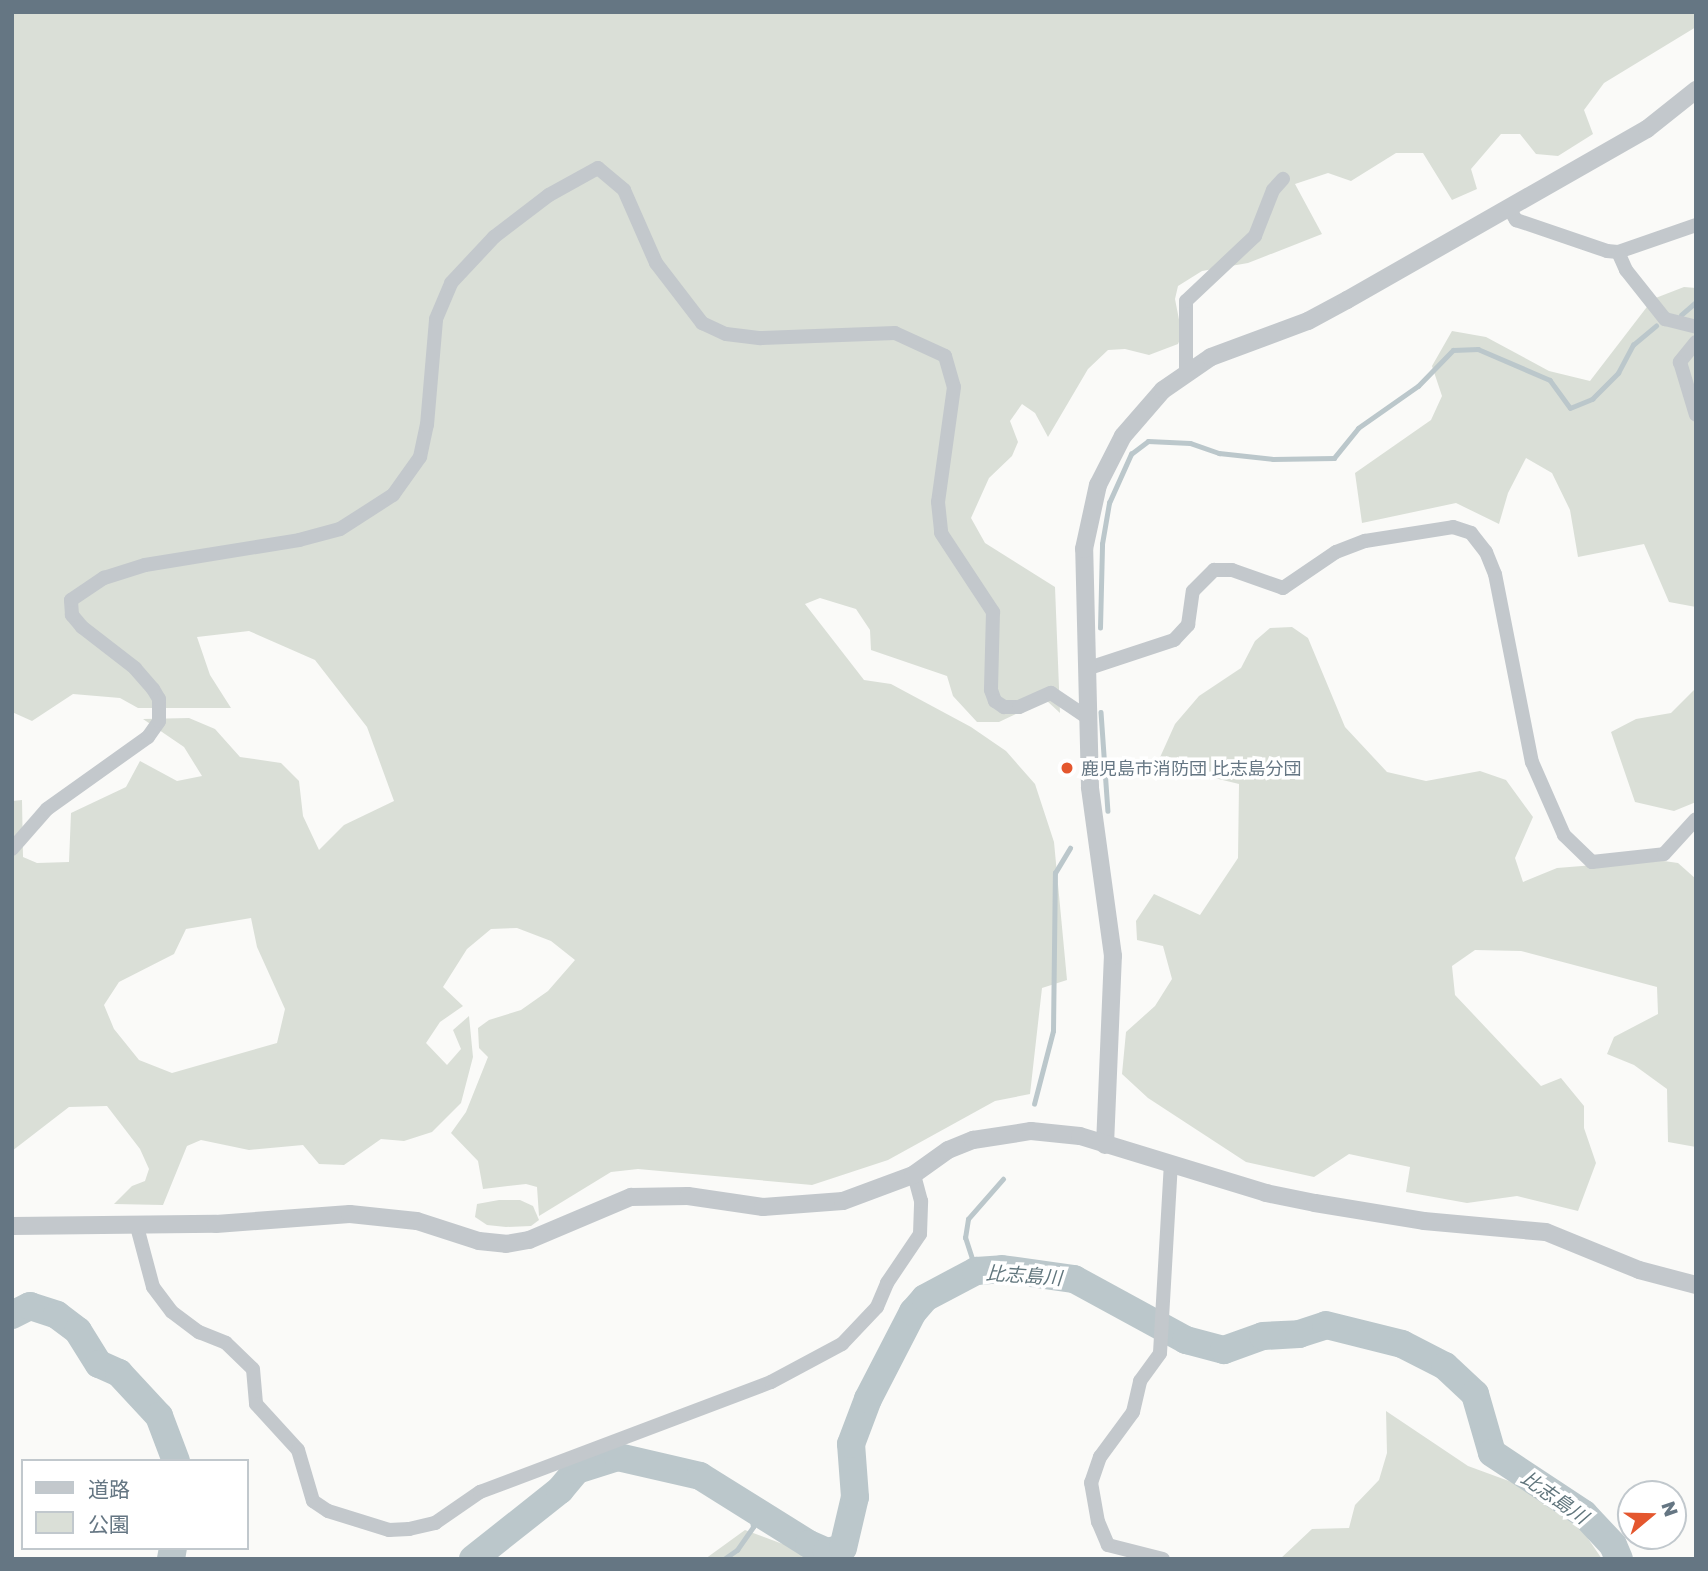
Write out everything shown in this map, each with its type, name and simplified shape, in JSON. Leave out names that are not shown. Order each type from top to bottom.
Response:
[{"type":"street","points":[[1105,1145],[1113,956],[1090,787],[1084,549],[1098,485],[1123,436],[1146,407],[1186,372],[1211,357],[1308,321],[1647,129],[1696,90]]},
{"type":"street","points":[[12,849],[47,808],[148,737],[159,721],[159,699],[153,689],[135,668],[82,627],[72,615],[71,600],[104,578],[154,562],[329,533],[368,514],[393,495],[420,457],[427,425],[436,319],[451,283],[494,237],[549,195],[597,168],[624,190],[656,263],[702,323],[726,334],[761,338],[895,333],[945,356],[954,387],[938,502],[941,533],[993,612],[991,690],[995,701],[1004,708],[1019,707],[1051,692],[1088,718]]},
{"type":"street","points":[[1186,372],[1186,301],[1255,236],[1273,190],[1283,179]]},
{"type":"street","points":[[1509,208],[1516,220],[1566,240],[1618,252],[1696,225]]},
{"type":"street","points":[[1618,252],[1626,270],[1665,319],[1696,327]]},
{"type":"street","points":[[1696,342],[1680,362],[1696,415]]},
{"type":"street","points":[[1086,669],[1174,640],[1188,625],[1193,591],[1214,570],[1232,570],[1283,588],[1336,552],[1365,541],[1453,527],[1471,533],[1486,552],[1495,574],[1532,762],[1564,835],[1592,862],[1664,854],[1696,819]]},
{"type":"street","points":[[12,1226],[363,1215],[417,1221],[479,1241],[506,1244],[529,1240],[631,1197],[688,1196],[763,1206],[804,1206],[876,1192],[914,1174],[948,1150],[1011,1130],[1068,1134],[1266,1193],[1341,1208],[1546,1232],[1639,1270],[1696,1285]]},
{"type":"street","points":[[1163,1559],[1108,1545],[1091,1483],[1100,1457],[1132,1412],[1140,1381],[1160,1353],[1166,1295],[1171,1164]]},
{"type":"street","points":[[136,1223],[153,1287],[172,1312],[199,1332],[226,1343],[253,1369],[259,1411],[279,1426],[298,1450],[313,1501],[328,1511],[389,1530],[409,1529],[435,1523],[480,1492],[771,1382],[831,1352],[877,1307],[887,1283],[920,1234],[921,1201],[914,1174]]},
{"type":"green space","points":[[12,12],[1696,12],[1696,27],[1604,83],[1584,110],[1593,134],[1558,156],[1536,154],[1520,134],[1501,134],[1471,169],[1477,189],[1452,200],[1423,153],[1396,153],[1351,181],[1328,173],[1295,184],[1322,234],[1248,263],[1202,271],[1178,286],[1175,299],[1182,335],[1178,344],[1149,355],[1125,349],[1108,350],[1088,369],[1048,437],[1035,413],[1022,404],[1010,421],[1018,442],[1012,456],[989,478],[971,518],[985,543],[1055,587],[1060,713],[1046,700],[999,722],[977,722],[953,696],[947,676],[871,650],[870,630],[856,609],[820,598],[805,604],[864,680],[891,684],[971,727],[1006,751],[1035,784],[1054,842],[1067,980],[1042,988],[1030,1094],[995,1101],[888,1160],[812,1185],[638,1169],[611,1172],[539,1216],[537,1187],[526,1184],[483,1189],[478,1161],[451,1133],[466,1112],[488,1057],[479,1048],[478,1028],[489,1020],[521,1010],[548,991],[575,960],[551,941],[517,928],[491,929],[467,949],[443,987],[463,1006],[440,1022],[426,1043],[447,1065],[461,1049],[453,1030],[469,1016],[473,1057],[461,1103],[432,1132],[404,1141],[381,1139],[344,1165],[319,1164],[303,1145],[249,1150],[201,1140],[187,1146],[163,1205],[114,1204],[132,1186],[145,1181],[149,1169],[140,1149],[107,1106],[69,1107],[12,1151],[12,801],[22,800],[23,857],[37,863],[69,862],[71,813],[126,787],[140,761],[177,781],[202,776],[184,747],[143,719],[189,718],[215,729],[240,757],[281,763],[299,781],[303,816],[319,850],[344,825],[394,801],[367,727],[315,660],[249,631],[197,637],[210,675],[231,708],[138,708],[120,698],[73,694],[32,721],[12,712]],"holes":[[[251,918],[257,947],[285,1009],[277,1043],[172,1073],[139,1060],[114,1029],[104,1005],[119,982],[174,954],[186,929]]]},
{"type":"green space","points":[[1684,287],[1696,288],[1696,607],[1669,602],[1644,544],[1578,557],[1570,510],[1552,473],[1526,458],[1508,493],[1499,524],[1456,503],[1362,523],[1355,473],[1431,420],[1442,396],[1432,366],[1452,331],[1486,337],[1549,371],[1590,381],[1653,299]]},
{"type":"green space","points":[[1292,627],[1308,638],[1345,727],[1387,772],[1426,781],[1480,771],[1506,780],[1533,817],[1515,858],[1523,882],[1557,868],[1657,860],[1678,863],[1696,879],[1696,1147],[1668,1142],[1667,1089],[1634,1065],[1607,1054],[1614,1037],[1658,1014],[1657,987],[1521,951],[1475,950],[1452,966],[1455,995],[1541,1086],[1561,1078],[1584,1106],[1584,1128],[1596,1163],[1578,1211],[1517,1196],[1467,1203],[1406,1192],[1410,1167],[1349,1154],[1314,1177],[1246,1162],[1148,1098],[1122,1074],[1126,1032],[1155,1006],[1172,979],[1163,946],[1137,940],[1136,921],[1154,894],[1200,915],[1238,858],[1239,784],[1157,764],[1175,724],[1199,696],[1241,668],[1255,641],[1270,628]]},
{"type":"green space","points":[[1696,688],[1696,802],[1674,811],[1635,802],[1611,732],[1636,719],[1671,713]]},
{"type":"green space","points":[[520,1200],[533,1206],[539,1220],[531,1226],[506,1227],[487,1225],[475,1217],[477,1204]]},
{"type":"green space","points":[[1386,1411],[1468,1466],[1517,1484],[1552,1505],[1578,1524],[1602,1559],[1280,1559],[1312,1529],[1349,1528],[1355,1505],[1379,1480],[1387,1453]]},
{"type":"green space","points":[[745,1530],[780,1543],[845,1559],[705,1559]]},
{"type":"waterway","points":[[1681,315],[1696,302]]},
{"type":"waterway","points":[[1100,628],[1102,544],[1109,503],[1131,454],[1148,441],[1190,443],[1219,453],[1273,459],[1334,458],[1358,428],[1418,386],[1453,350],[1478,349],[1550,380],[1570,408],[1592,399],[1618,373],[1633,345],[1656,326]]},
{"type":"waterway","points":[[1101,712],[1108,811]]},
{"type":"waterway","points":[[1034,1104],[1053,1031],[1055,873],[1070,848]]},
{"type":"waterway","points":[[976,1271],[965,1238],[968,1219],[1003,1179]]},
{"type":"waterway","name":"比志島川","points":[[473,1559],[560,1490],[577,1470],[618,1457],[700,1476],[809,1544],[827,1552],[843,1548],[855,1497],[851,1444],[868,1399],[913,1312],[925,1298],[976,1271],[1002,1269],[1074,1279],[1186,1340],[1224,1350],[1263,1336],[1299,1334],[1326,1325],[1402,1344],[1445,1366],[1475,1394],[1492,1453],[1584,1514],[1613,1545],[1619,1559]]},
{"type":"waterway","name":"比志島川","points":[[12,1315],[30,1306],[57,1315],[78,1331],[99,1364],[119,1373],[159,1416],[175,1459]]},
{"type":"waterway","points":[[724,1559],[737,1550],[753,1527],[750,1508]]},
{"type":"waterway","name":"比志島川","points":[[171,1559],[173,1550]]},
{"type":"place","name":"鹿児島市消防団 比志島分団","points":[[1067,768]]}]
